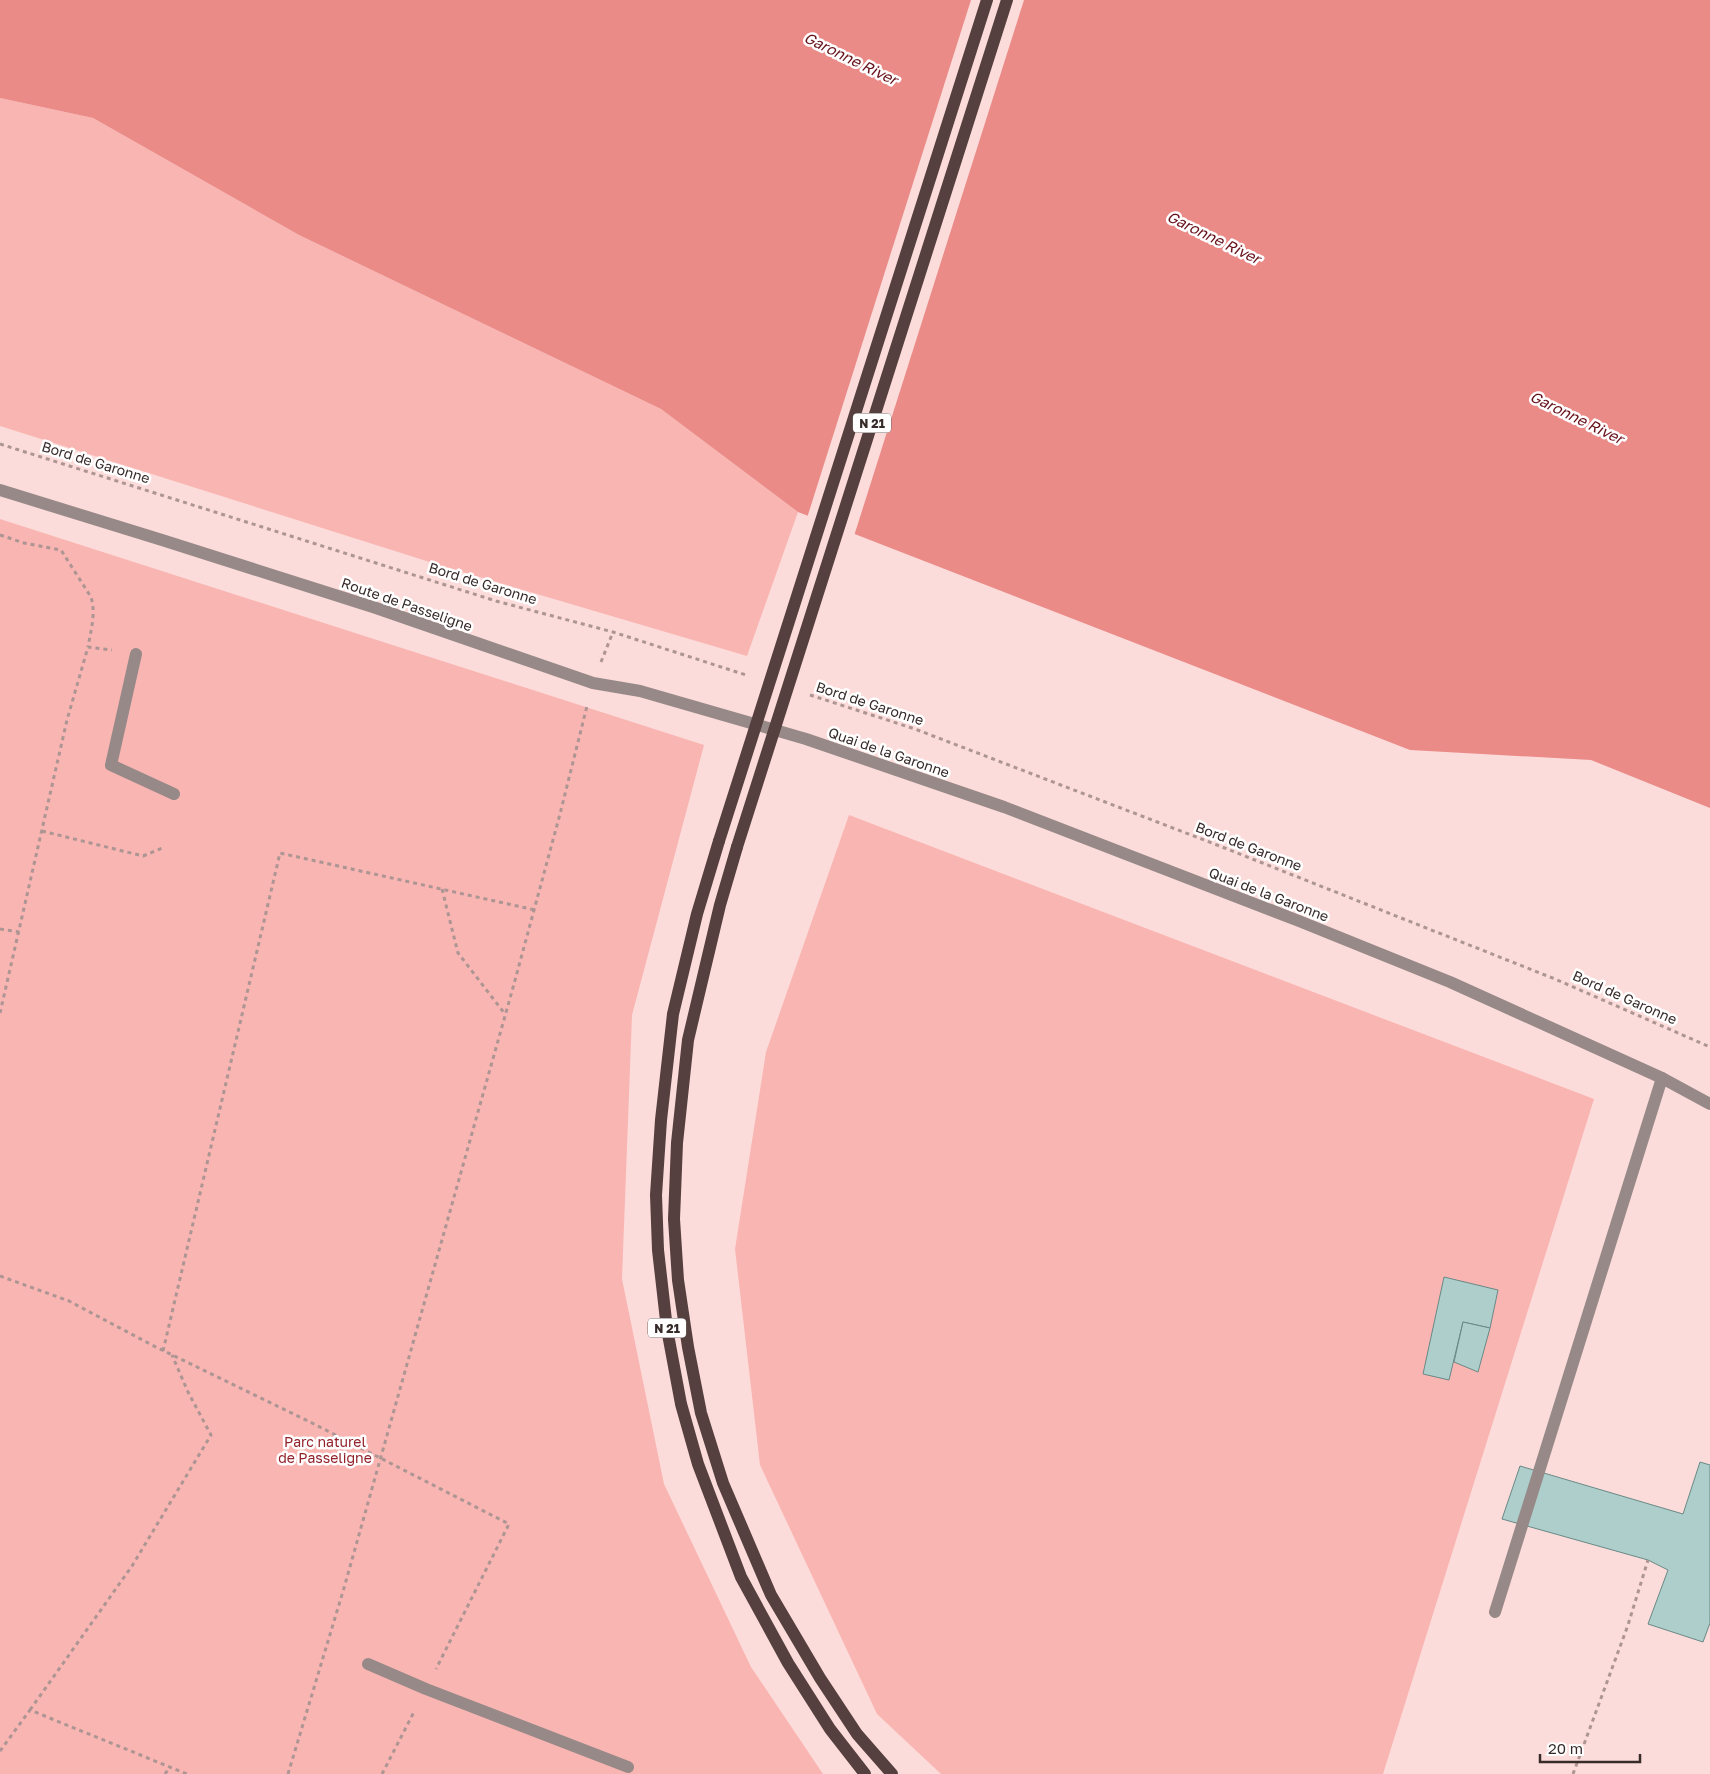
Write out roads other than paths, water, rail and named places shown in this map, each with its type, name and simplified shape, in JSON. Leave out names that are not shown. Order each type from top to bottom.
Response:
[{"type":"main road","name":"N 21","points":[[865,1774],[830,1729],[788,1663],[741,1577],[698,1464],[681,1404],[667,1329],[658,1250],[656,1194],[662,1110],[673,1014],[697,914],[987,0]]},
{"type":"main road","name":"N 21","points":[[892,1774],[857,1734],[820,1678],[771,1595],[723,1482],[701,1413],[688,1348],[678,1280],[674,1218],[677,1143],[688,1040],[720,905],[1007,0]]},
{"type":"street","name":"Route de Passeligne","points":[[0,490],[376,608],[593,683],[640,690],[806,739]]},
{"type":"street","points":[[136,654],[110,765],[174,794]]},
{"type":"street","name":"Quai de la Garonne","points":[[806,739],[1004,807],[1450,982],[1662,1078],[1710,1104]]},
{"type":"street","points":[[1495,1612],[1662,1078]]},
{"type":"street","points":[[368,1664],[426,1689],[628,1768]]},
{"type":"water","name":"Garonne River","points":[[0,0],[1710,0],[1710,808],[1591,760],[1410,750],[798,512],[661,409],[299,235],[93,118],[0,98]]},
{"type":"park label","name":"Parc naturel de Passeligne","points":[[325,1449]]}]
